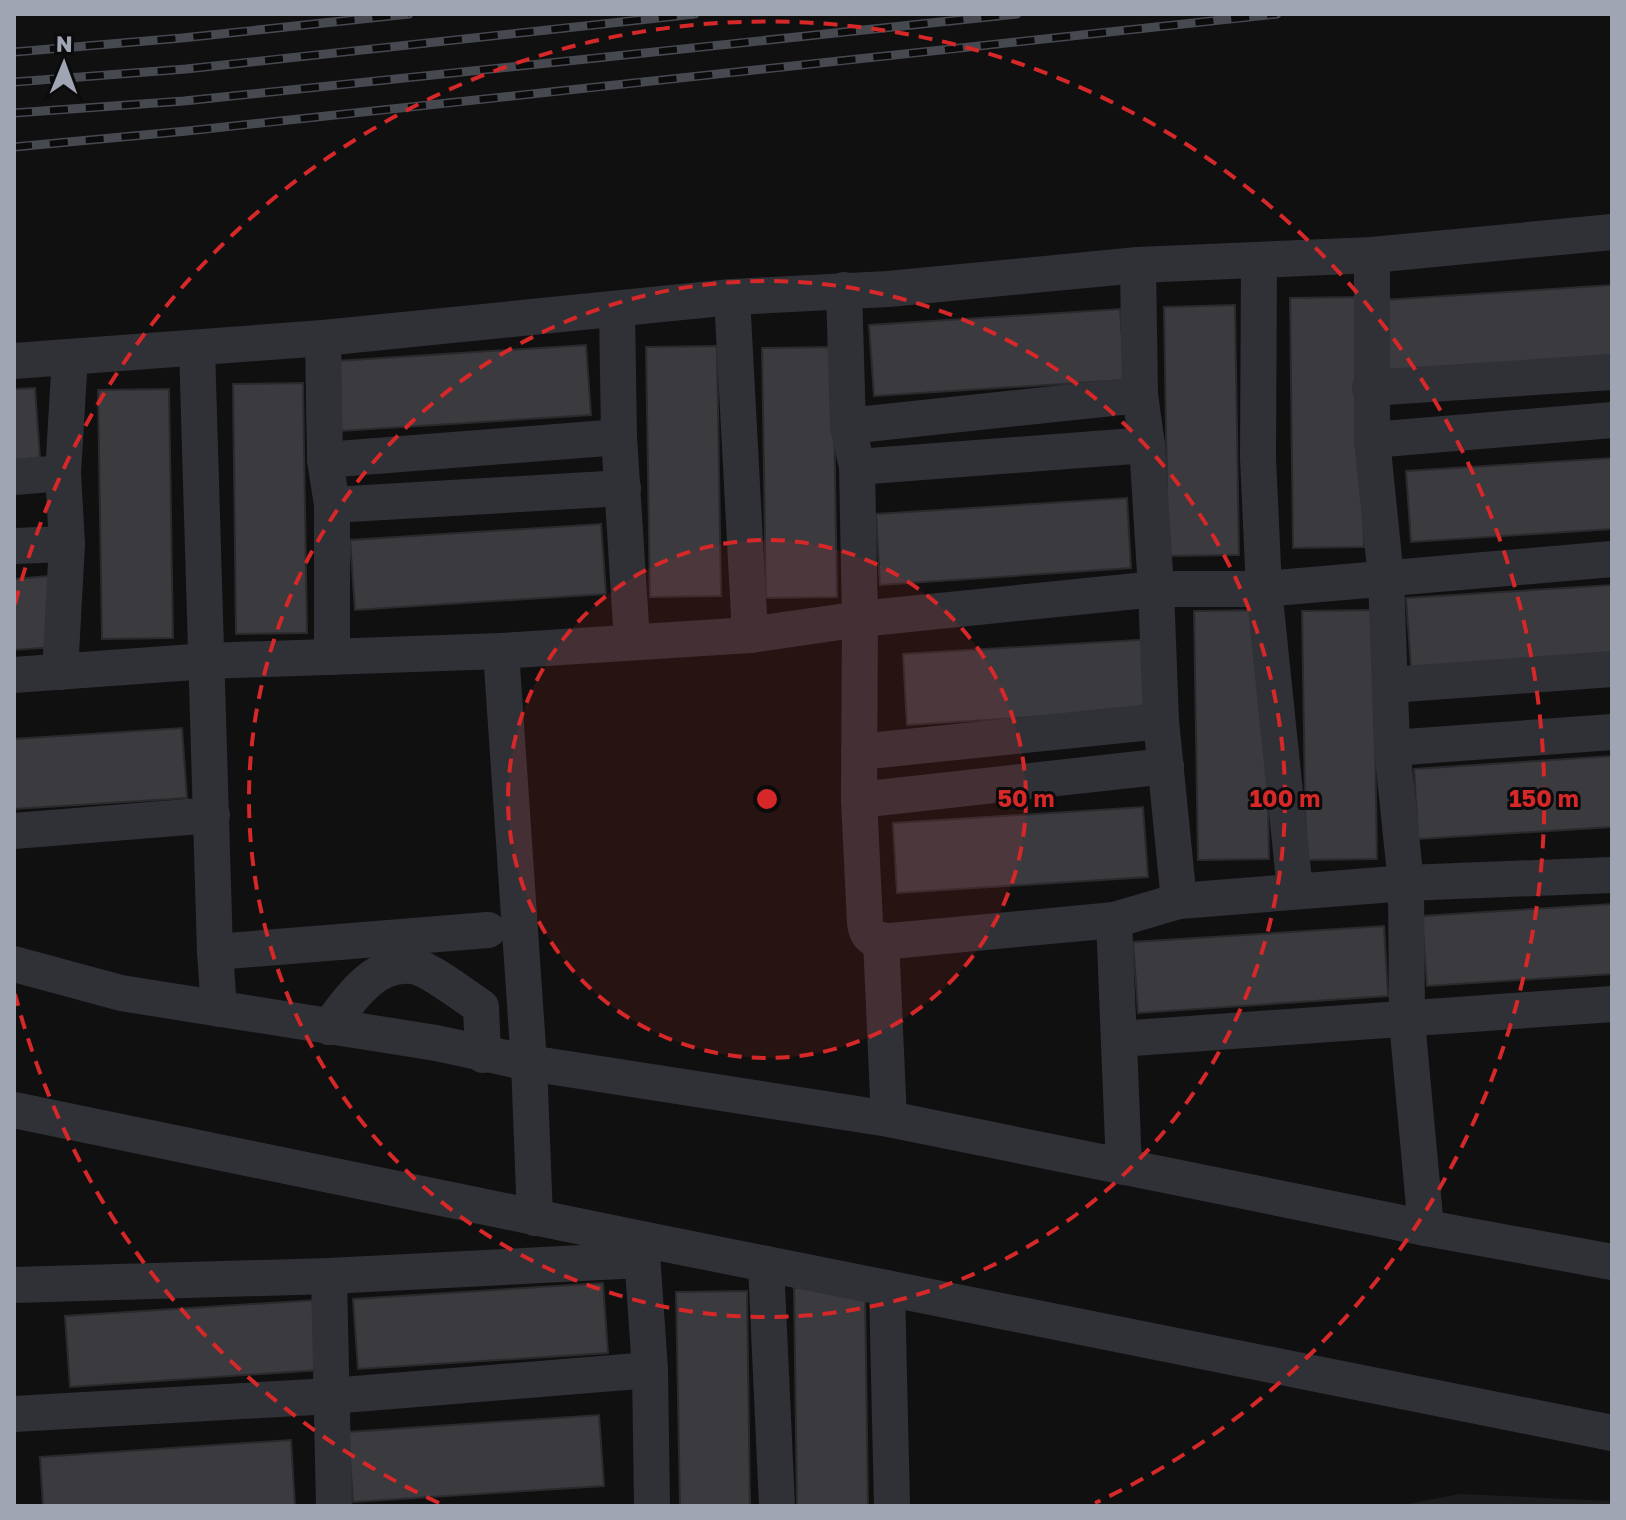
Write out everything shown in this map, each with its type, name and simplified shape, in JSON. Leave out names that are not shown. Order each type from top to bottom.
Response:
[{"type":"street","points":[[14,361],[323,338],[732,297],[888,289],[1138,265],[1372,255],[1612,232]]},
{"type":"street","points":[[1372,255],[1372,440],[1386,578],[1392,748],[1406,883],[1407,1021],[1426,1228]]},
{"type":"street","points":[[1259,261],[1258,458],[1264,589],[1295,890]]},
{"type":"street","points":[[1138,265],[1140,395],[1147,445],[1161,721],[1179,901]]},
{"type":"street","points":[[844,290],[848,426],[857,467],[859,800],[866,933],[872,939],[1114,920],[1179,901],[1295,890],[1612,875]]},
{"type":"street","points":[[732,297],[750,635]]},
{"type":"street","points":[[617,310],[619,437],[632,641]]},
{"type":"street","points":[[323,338],[325,460],[332,505],[332,657]]},
{"type":"street","points":[[197,348],[219,1009]]},
{"type":"street","points":[[60,672],[67,544],[63,473],[70,357]]},
{"type":"street","points":[[1370,388],[1612,372]]},
{"type":"street","points":[[848,426],[1140,395]]},
{"type":"street","points":[[1372,440],[1612,420]]},
{"type":"street","points":[[325,460],[619,437]]},
{"type":"street","points":[[857,467],[1147,445]]},
{"type":"street","points":[[14,477],[63,473]]},
{"type":"street","points":[[332,505],[623,488]]},
{"type":"street","points":[[14,546],[67,544]]},
{"type":"street","points":[[14,675],[207,661],[501,651],[750,635],[860,619],[1156,589],[1264,589],[1612,559]]},
{"type":"street","points":[[501,651],[529,1063],[535,1218]]},
{"type":"street","points":[[1390,685],[1612,669]]},
{"type":"street","points":[[859,752],[1161,721]]},
{"type":"street","points":[[1392,748],[1612,732]]},
{"type":"street","points":[[859,800],[1166,766]]},
{"type":"street","points":[[14,831],[212,815]]},
{"type":"street","points":[[1114,920],[1124,1167]]},
{"type":"street","points":[[215,952],[488,930]]},
{"type":"street","points":[[881,940],[889,1119]]},
{"type":"street","points":[[14,964],[121,993],[436,1043],[529,1063],[889,1119],[1426,1228],[1612,1262]]},
{"type":"street","points":[[329,1027],[358,988],[393,966],[419,967],[481,1007],[483,1055]]},
{"type":"street","points":[[1119,1039],[1407,1021],[1612,1004]]},
{"type":"street","points":[[14,1110],[535,1218],[641,1249],[766,1264],[1612,1433]]},
{"type":"street","points":[[14,1285],[329,1276],[641,1249]]},
{"type":"street","points":[[641,1249],[650,1370],[652,1506]]},
{"type":"street","points":[[766,1264],[777,1506]]},
{"type":"street","points":[[329,1276],[334,1506]]},
{"type":"street","points":[[887,1288],[892,1506]]},
{"type":"street","points":[[14,1414],[331,1396],[650,1370]]},
{"type":"shaded area","points":[[1460,1494],[1612,1501],[1612,1506],[1397,1506]]},
{"type":"building","points":[[1612,285],[1612,356],[1388,371],[1384,300]]},
{"type":"building","points":[[1360,297],[1364,547],[1293,548],[1290,298]]},
{"type":"building","points":[[1235,305],[1239,555],[1168,556],[1164,307]]},
{"type":"building","points":[[1120,309],[1125,380],[874,396],[869,325]]},
{"type":"building","points":[[586,345],[591,415],[340,431],[336,361]]},
{"type":"building","points":[[717,346],[721,596],[650,597],[646,347]]},
{"type":"building","points":[[833,347],[837,597],[766,598],[762,348]]},
{"type":"building","points":[[303,383],[307,633],[236,634],[233,384]]},
{"type":"building","points":[[35,388],[40,458],[14,460],[14,389]]},
{"type":"building","points":[[169,389],[173,638],[102,639],[98,390]]},
{"type":"building","points":[[1612,458],[1612,529],[1411,542],[1406,471]]},
{"type":"building","points":[[1127,498],[1131,568],[880,585],[876,514]]},
{"type":"building","points":[[601,524],[606,594],[355,610],[350,540]]},
{"type":"building","points":[[49,576],[54,647],[14,650],[14,579]]},
{"type":"building","points":[[1612,585],[1612,655],[1411,668],[1406,598]]},
{"type":"building","points":[[1265,610],[1269,859],[1198,860],[1194,611]]},
{"type":"building","points":[[1373,610],[1377,859],[1306,860],[1302,611]]},
{"type":"building","points":[[1153,639],[1158,709],[907,725],[903,654]]},
{"type":"building","points":[[182,728],[187,798],[14,809],[14,739]]},
{"type":"building","points":[[1612,756],[1612,827],[1418,839],[1414,769]]},
{"type":"building","points":[[1143,807],[1148,877],[897,893],[893,823]]},
{"type":"building","points":[[1612,904],[1612,974],[1427,986],[1422,916]]},
{"type":"building","points":[[1384,926],[1388,996],[1138,1013],[1133,942]]},
{"type":"building","points":[[603,1283],[608,1353],[358,1369],[353,1299]]},
{"type":"building","points":[[865,1287],[868,1506],[797,1506],[794,1288]]},
{"type":"building","points":[[747,1291],[750,1506],[680,1506],[676,1292]]},
{"type":"building","points":[[316,1300],[320,1370],[70,1387],[65,1316]]},
{"type":"building","points":[[599,1415],[604,1486],[353,1502],[348,1432]]},
{"type":"building","points":[[291,1440],[295,1506],[43,1506],[40,1457]]},
{"type":"railway","points":[[14,52],[409,14]]},
{"type":"railway","points":[[14,82],[186,69],[695,14]]},
{"type":"railway","points":[[14,113],[184,101],[1017,14]]},
{"type":"railway","points":[[14,147],[1277,14]]}]
